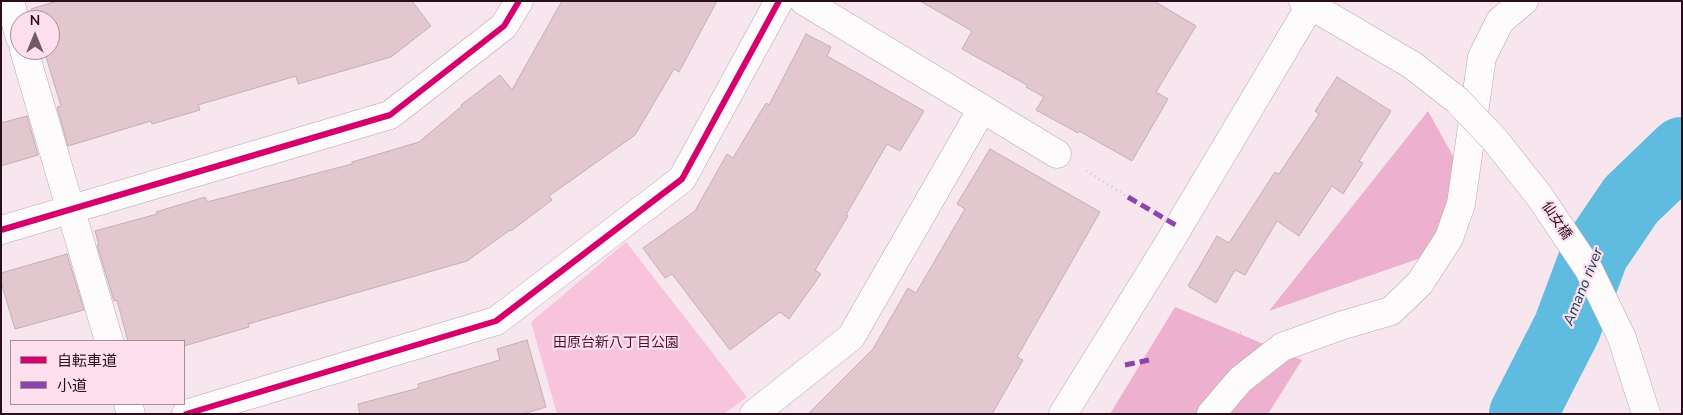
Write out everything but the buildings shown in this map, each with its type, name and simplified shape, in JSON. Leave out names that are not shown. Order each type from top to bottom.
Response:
[{"type":"street","points":[[1,230],[390,115],[504,26],[519,1]]},
{"type":"street","points":[[186,414],[496,321],[682,179],[779,1]]},
{"type":"street","points":[[804,1],[1057,154]]},
{"type":"street","points":[[1211,414],[1240,380],[1282,347],[1340,326],[1391,311],[1420,283],[1449,238],[1461,204],[1482,57],[1500,21],[1524,1]]},
{"type":"street","points":[[1063,414],[1169,243],[1307,3]]},
{"type":"street","name":"仙女橋","points":[[1307,3],[1412,65],[1457,100],[1495,140],[1540,197],[1589,270],[1622,338],[1646,414]]},
{"type":"street","points":[[27,60],[109,340]]},
{"type":"street","points":[[754,414],[852,337],[982,109]]},
{"type":"path","points":[[1057,154],[1128,197]]},
{"type":"green space","name":"田原台新八丁目公園","points":[[626,242],[747,397],[724,414],[557,414],[531,322]]},
{"type":"shaded area","points":[[1428,111],[1453,156],[1454,210],[1429,255],[1269,311]]},
{"type":"shaded area","points":[[1175,307],[1302,360],[1268,414],[1110,414]]},
{"type":"waterway","name":"Amano river","points":[[1523,414],[1567,328],[1595,253],[1631,200],[1682,151]]},
{"type":"marked path","points":[[1128,197],[1179,227]]},
{"type":"marked path","points":[[1125,365],[1149,360]]},
{"type":"cycle path","points":[[1,230],[390,115],[504,26],[519,1]]},
{"type":"cycle path","points":[[186,414],[496,321],[682,179],[779,1]]}]
